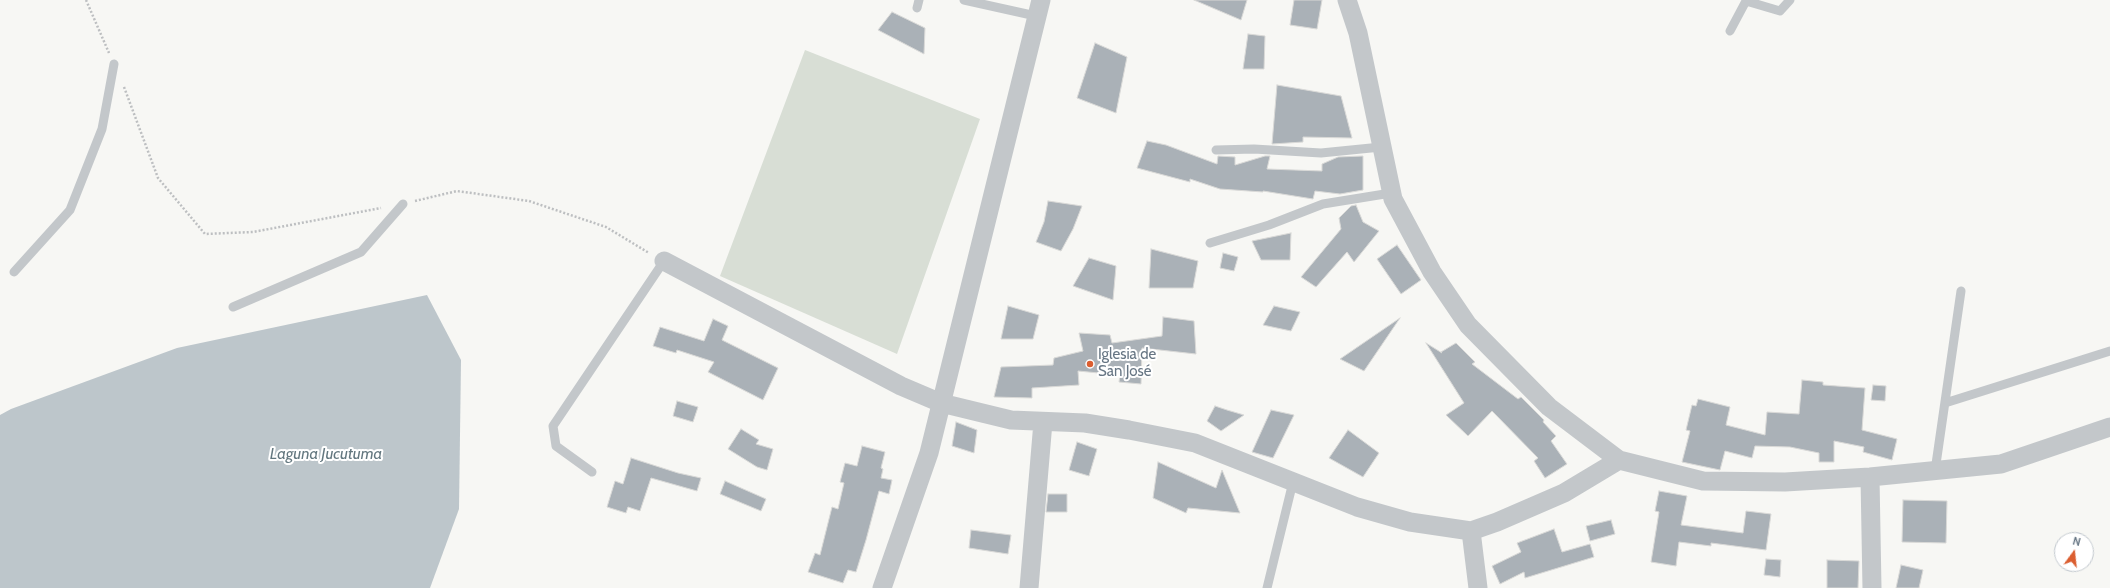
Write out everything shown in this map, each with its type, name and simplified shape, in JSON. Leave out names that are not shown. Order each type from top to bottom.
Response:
[{"type":"street","points":[[1347,0],[1358,33],[1393,199],[1432,272],[1468,325],[1549,407],[1619,460],[1703,482],[1785,482],[1870,477],[2001,464],[2110,427]]},
{"type":"street","points":[[882,588],[929,453],[1039,8]]},
{"type":"street","points":[[664,261],[901,386],[941,403],[1011,420],[1085,423],[1195,443],[1356,507],[1410,522],[1471,531],[1497,522],[1564,493],[1619,460]]},
{"type":"street","points":[[1029,588],[1043,422]]},
{"type":"street","points":[[1870,477],[1872,588]]},
{"type":"street","points":[[1471,531],[1478,588]]},
{"type":"lane","points":[[964,0],[1039,8]]},
{"type":"lane","points":[[1730,31],[1746,1],[1780,11],[1790,0]]},
{"type":"lane","points":[[14,272],[70,210],[102,129],[114,64]]},
{"type":"lane","points":[[1216,150],[1254,149],[1321,153],[1381,147]]},
{"type":"lane","points":[[1210,243],[1269,225],[1323,204],[1391,192]]},
{"type":"lane","points":[[233,307],[361,252],[403,204]]},
{"type":"lane","points":[[592,472],[556,446],[554,426],[664,261]]},
{"type":"lane","points":[[1935,471],[1961,291]]},
{"type":"lane","points":[[1945,403],[2110,351]]},
{"type":"lane","points":[[1267,588],[1292,482]]},
{"type":"path","points":[[86,0],[114,64],[158,178],[205,234],[253,232],[403,204],[457,191],[529,201],[606,227],[664,261]]},
{"type":"shaded area","points":[[805,50],[980,119],[897,354],[720,276]]},
{"type":"water","name":"Laguna Jucutuma","points":[[427,295],[461,360],[459,509],[430,588],[0,588],[0,415],[11,409],[177,348]]},
{"type":"building","points":[[1194,0],[1247,0],[1241,20]]},
{"type":"building","points":[[1294,0],[1322,0],[1317,29],[1290,25]]},
{"type":"building","points":[[892,12],[925,28],[924,54],[878,30]]},
{"type":"building","points":[[1248,34],[1265,36],[1264,69],[1243,69]]},
{"type":"building","points":[[1095,43],[1127,57],[1116,113],[1077,98]]},
{"type":"building","points":[[1277,85],[1341,96],[1352,138],[1303,137],[1303,142],[1272,144]]},
{"type":"building","points":[[1147,141],[1166,145],[1217,164],[1218,156],[1235,157],[1235,165],[1265,156],[1270,156],[1267,169],[1322,171],[1322,164],[1338,157],[1363,156],[1363,190],[1340,194],[1315,191],[1313,199],[1263,191],[1220,189],[1190,179],[1190,182],[1137,168]]},
{"type":"building","points":[[1048,201],[1082,206],[1073,229],[1061,251],[1036,242],[1044,222]]},
{"type":"building","points":[[1356,205],[1363,222],[1379,231],[1354,262],[1347,252],[1316,287],[1301,277],[1341,229],[1339,218],[1351,206]]},
{"type":"building","points":[[1291,233],[1290,260],[1261,260],[1252,241]]},
{"type":"building","points":[[1397,245],[1421,280],[1401,294],[1377,259]]},
{"type":"building","points":[[1151,249],[1198,261],[1193,288],[1149,288]]},
{"type":"building","points":[[1223,253],[1238,257],[1234,271],[1220,268]]},
{"type":"building","points":[[1089,258],[1116,266],[1113,300],[1073,286]]},
{"type":"building","points":[[1008,306],[1039,315],[1033,339],[1001,339]]},
{"type":"building","points":[[1274,306],[1300,312],[1291,331],[1263,325]]},
{"type":"building","points":[[1163,317],[1194,321],[1196,354],[1142,348],[1141,384],[1119,382],[1120,375],[1078,371],[1079,385],[1032,388],[1032,398],[994,397],[1001,367],[1053,365],[1054,358],[1083,351],[1079,333],[1110,335],[1112,343],[1162,336]]},
{"type":"building","points":[[1400,318],[1364,371],[1340,359]]},
{"type":"building","points":[[713,319],[728,326],[722,340],[778,368],[763,400],[708,372],[714,362],[677,350],[676,353],[653,346],[660,327],[704,341]]},
{"type":"building","points":[[1426,343],[1442,353],[1441,352],[1456,343],[1475,362],[1472,364],[1518,399],[1521,397],[1544,420],[1543,422],[1556,436],[1551,441],[1567,464],[1545,478],[1534,461],[1538,458],[1492,411],[1468,436],[1446,415],[1464,403]]},
{"type":"building","points":[[1802,380],[1823,382],[1823,385],[1865,388],[1862,430],[1897,439],[1892,460],[1863,452],[1864,447],[1834,441],[1834,462],[1819,462],[1819,453],[1790,447],[1755,446],[1752,458],[1725,451],[1720,470],[1682,462],[1690,431],[1686,430],[1692,405],[1696,406],[1698,399],[1730,407],[1726,425],[1765,435],[1767,412],[1799,414]]},
{"type":"building","points":[[1873,385],[1886,386],[1885,401],[1871,400]]},
{"type":"building","points":[[677,401],[698,407],[693,422],[673,416]]},
{"type":"building","points":[[1215,406],[1244,415],[1221,431],[1207,421]]},
{"type":"building","points":[[1271,410],[1294,415],[1273,458],[1252,452]]},
{"type":"building","points":[[956,422],[977,430],[974,453],[952,446]]},
{"type":"building","points":[[741,429],[759,440],[756,444],[773,449],[767,470],[757,467],[728,449]]},
{"type":"building","points":[[1348,430],[1379,453],[1363,477],[1329,458]]},
{"type":"building","points":[[1077,442],[1097,449],[1089,476],[1069,470]]},
{"type":"building","points":[[862,446],[885,452],[881,468],[883,469],[881,478],[892,480],[889,494],[879,491],[856,572],[848,570],[843,583],[808,572],[815,553],[820,555],[832,507],[838,509],[844,483],[840,482],[845,463],[857,466]]},
{"type":"building","points":[[631,458],[678,473],[701,478],[697,491],[651,478],[640,511],[628,507],[626,513],[607,507],[615,481],[623,484]]},
{"type":"building","points":[[1158,462],[1216,488],[1222,470],[1240,513],[1188,508],[1186,513],[1153,498]]},
{"type":"building","points":[[725,481],[766,499],[761,511],[720,494]]},
{"type":"building","points":[[1659,491],[1687,496],[1681,525],[1743,533],[1746,511],[1771,514],[1766,550],[1711,543],[1711,546],[1679,542],[1676,566],[1651,562],[1659,512],[1655,511]]},
{"type":"building","points":[[1048,494],[1067,494],[1067,512],[1046,512]]},
{"type":"building","points":[[1903,500],[1947,501],[1946,543],[1902,542]]},
{"type":"building","points":[[1611,520],[1615,534],[1590,541],[1586,526]]},
{"type":"building","points":[[1554,529],[1562,552],[1590,544],[1594,557],[1525,578],[1524,572],[1500,584],[1492,566],[1521,552],[1517,543]]},
{"type":"building","points":[[971,530],[1011,535],[1008,554],[969,548]]},
{"type":"building","points":[[1766,559],[1781,560],[1780,577],[1764,575]]},
{"type":"building","points":[[1827,560],[1859,561],[1858,588],[1827,588]]},
{"type":"building","points":[[1901,565],[1923,570],[1919,588],[1896,588]]},
{"type":"place","name":"Iglesia de San José","points":[[1090,364]]}]
